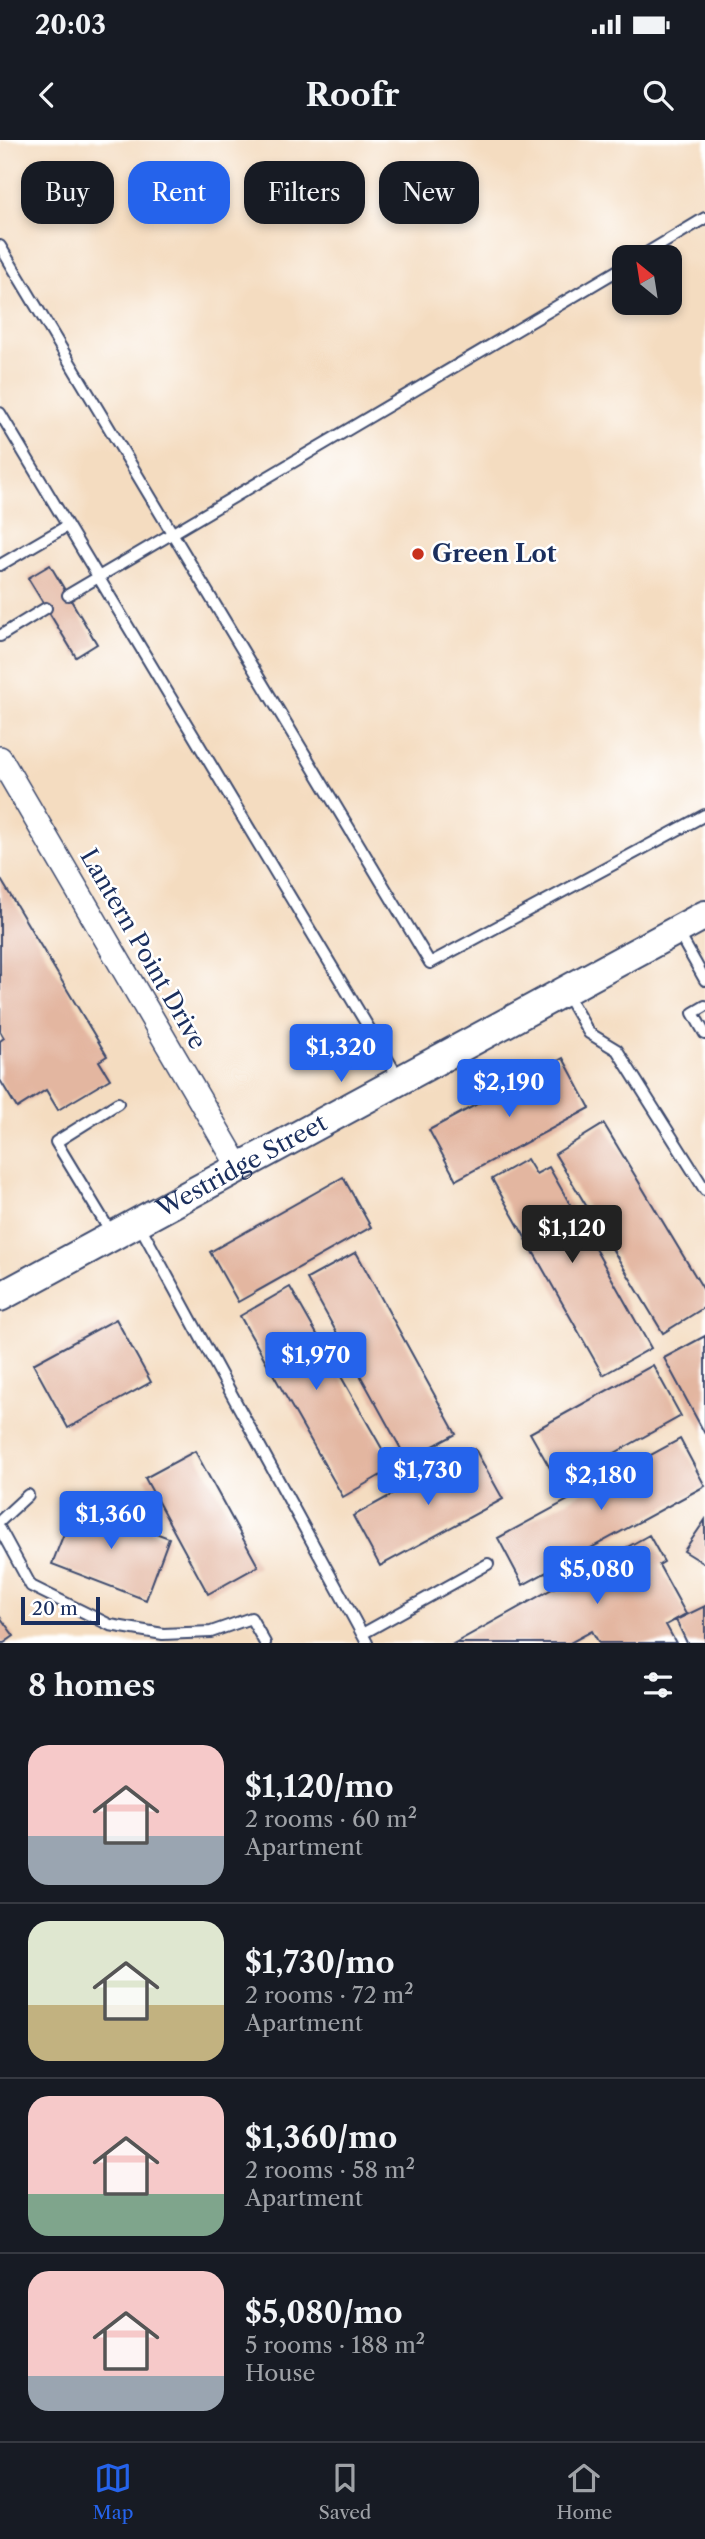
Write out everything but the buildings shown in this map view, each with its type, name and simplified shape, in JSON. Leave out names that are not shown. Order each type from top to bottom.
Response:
[{"type":"street","name":"Lantern Point Drive","points":[[0,758],[239,1167]]},
{"type":"street","name":"Westridge Street","points":[[0,1297],[705,915]]},
{"type":"lane","points":[[661,245],[705,219]]},
{"type":"lane","points":[[0,246],[429,963],[705,815]]},
{"type":"lane","points":[[68,595],[612,274]]},
{"type":"lane","points":[[0,413],[400,1080]]},
{"type":"lane","points":[[0,565],[67,526]]},
{"type":"lane","points":[[0,636],[46,608]]},
{"type":"lane","points":[[677,930],[705,980]]},
{"type":"lane","points":[[564,991],[589,1033],[617,1050],[705,1190]]},
{"type":"lane","points":[[705,1006],[692,1013],[705,1034]]},
{"type":"lane","points":[[113,1236],[56,1142],[118,1103]]},
{"type":"lane","points":[[138,1222],[365,1638],[488,1564]]},
{"type":"lane","points":[[0,1521],[28,1495]]},
{"type":"lane","points":[[0,1529],[31,1586],[110,1625],[163,1634],[211,1632],[251,1618],[265,1643]]},
{"type":"place","name":"Green Lot","points":[[418,554]]}]
